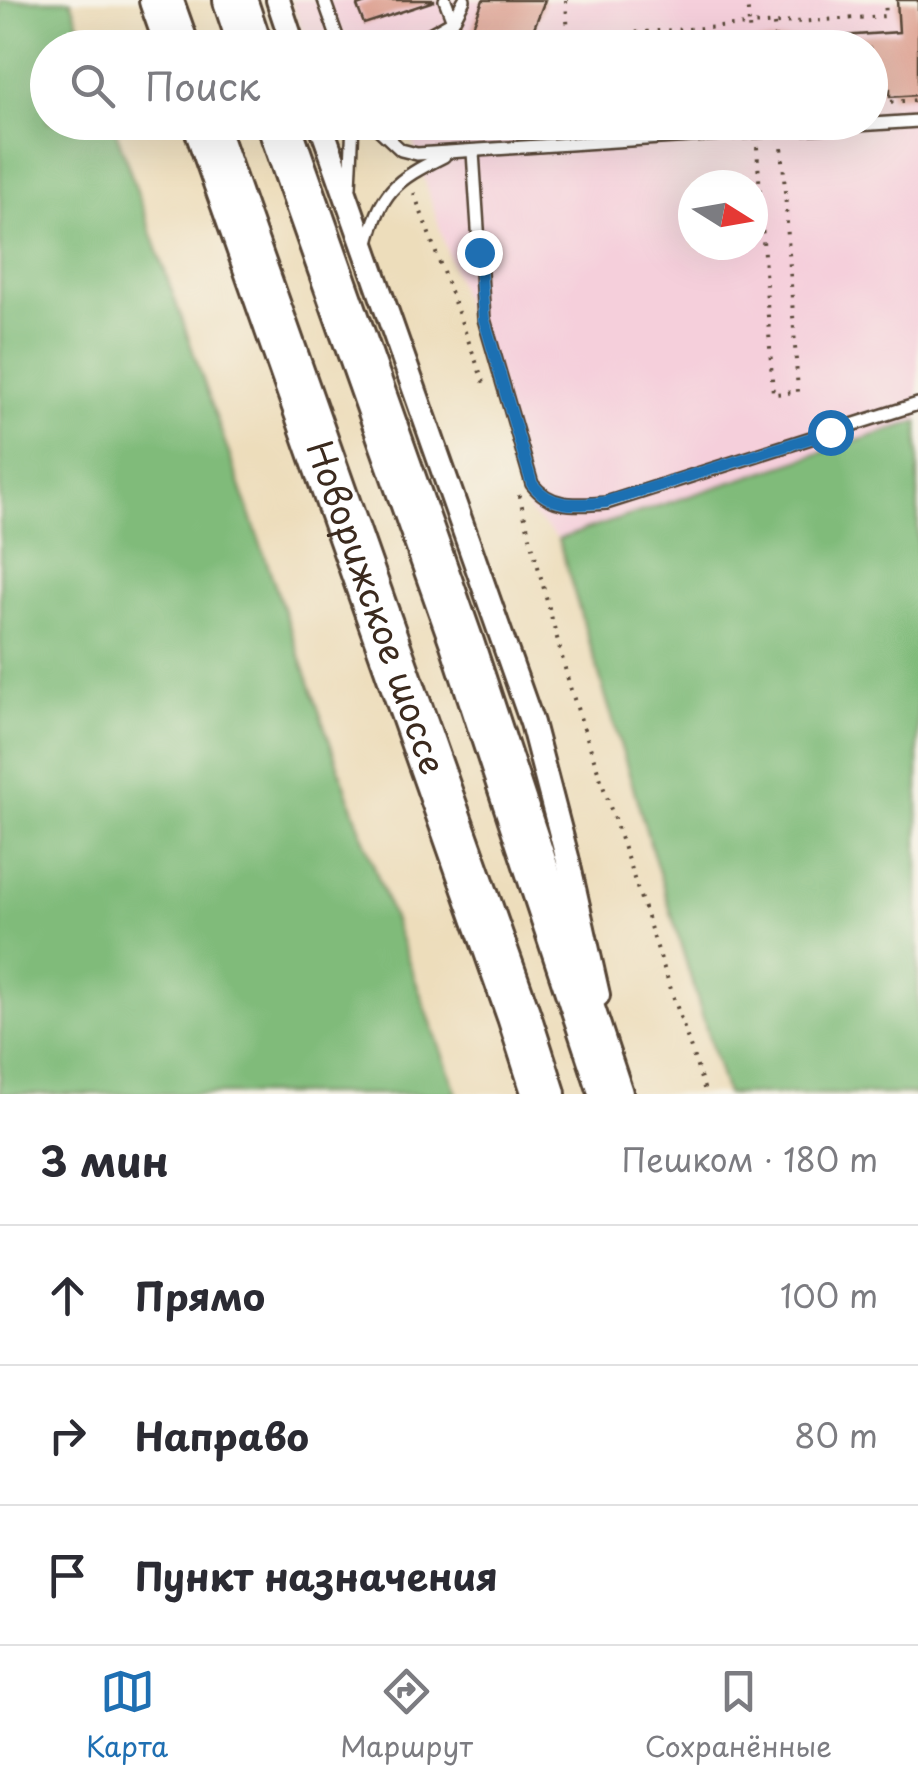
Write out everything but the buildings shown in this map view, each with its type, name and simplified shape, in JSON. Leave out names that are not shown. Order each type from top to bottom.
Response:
[{"type":"highway","points":[[161,0],[172,30]]},
{"type":"highway","points":[[235,0],[246,30]]},
{"type":"highway","name":"Новорижское шоссе","points":[[210,140],[520,1016],[544,1094]]},
{"type":"highway","name":"Новорижское шоссе","points":[[284,140],[461,640],[611,1094]]},
{"type":"street","points":[[278,0],[288,30]]},
{"type":"street","points":[[326,140],[532,723],[567,857],[620,1094]]},
{"type":"lane","points":[[324,0],[334,30]]},
{"type":"lane","points":[[445,0],[453,21]]},
{"type":"lane","points":[[437,30],[453,21],[464,0]]},
{"type":"lane","points":[[888,123],[918,121]]},
{"type":"lane","points":[[350,206],[352,140]]},
{"type":"lane","points":[[390,140],[401,150],[417,154],[642,140]]},
{"type":"lane","points":[[472,152],[484,319],[532,484],[542,496],[577,506],[606,502],[918,404]]},
{"type":"lane","points":[[366,252],[379,206],[408,174],[448,154]]},
{"type":"path","points":[[566,0],[568,30]]},
{"type":"path","points":[[747,0],[749,30]]},
{"type":"path","points":[[674,30],[886,16],[885,0]]},
{"type":"path","points":[[774,24],[774,30]]},
{"type":"path","points":[[888,102],[918,100]]},
{"type":"path","points":[[757,140],[773,394],[798,392],[782,140]]},
{"type":"path","points":[[408,174],[490,402]]},
{"type":"path","points":[[518,490],[570,687],[706,1094]]},
{"type":"shaded area","points":[[291,0],[918,0],[918,421],[558,539],[529,512],[412,140],[888,140],[888,30],[302,30]]},
{"type":"green space","points":[[0,0],[71,0],[81,30],[30,30],[30,140],[119,140],[457,1094],[0,1094]]},
{"type":"green space","points":[[918,421],[918,1094],[726,1094],[558,539]]},
{"type":"route","points":[[479,252],[484,319],[532,484],[542,496],[577,506],[606,502],[830,432]]}]
